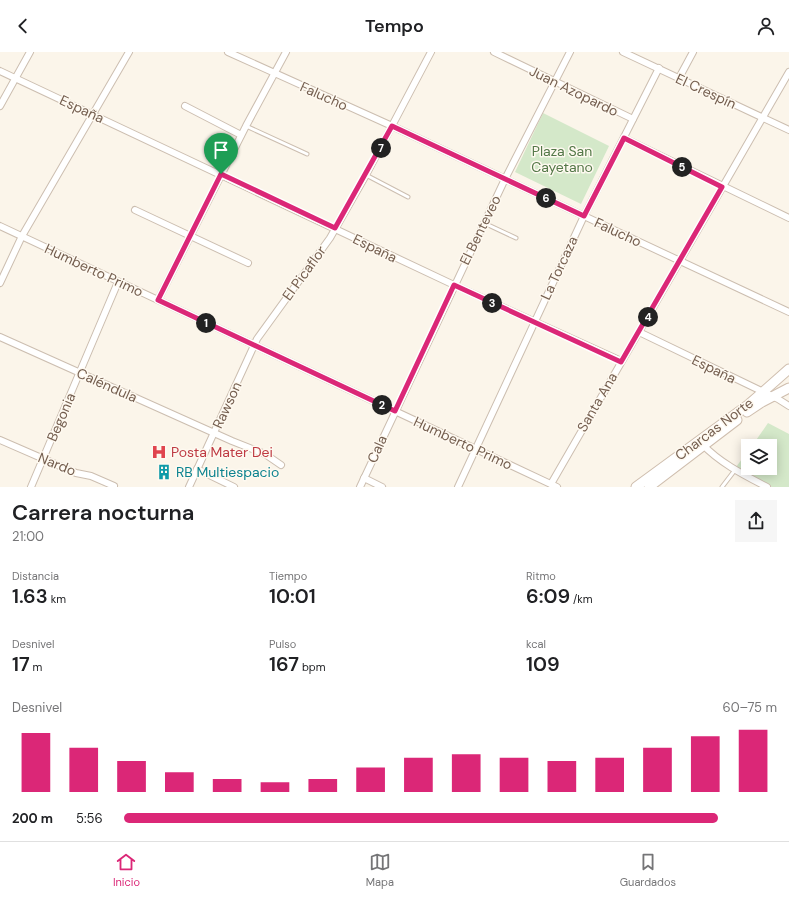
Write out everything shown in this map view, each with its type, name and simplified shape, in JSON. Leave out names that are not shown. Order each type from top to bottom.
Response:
[{"type":"street","points":[[0,106],[30,52]]},
{"type":"street","points":[[0,283],[22,236],[129,52]]},
{"type":"street","name":"Falucho","points":[[228,52],[392,126],[789,312]]},
{"type":"street","points":[[158,300],[241,135],[286,52]]},
{"type":"street","name":"El Picaflor","points":[[254,345],[335,228],[366,175],[431,52]]},
{"type":"street","name":"Juan Azopardo","points":[[494,52],[633,119]]},
{"type":"street","name":"El Benteveo","points":[[395,411],[505,179],[570,52]]},
{"type":"street","name":"El Crespín","points":[[623,52],[789,130]]},
{"type":"street","points":[[679,78],[693,52]]},
{"type":"street","name":"La Torcaza","points":[[458,487],[584,216],[659,68]]},
{"type":"street","name":"España","points":[[0,71],[621,362]]},
{"type":"street","name":"Santa Ana","points":[[551,484],[789,72]]},
{"type":"street","points":[[185,106],[241,135]]},
{"type":"street","points":[[624,138],[722,187],[789,218]]},
{"type":"street","points":[[135,210],[248,263]]},
{"type":"street","name":"Humberto Primo","points":[[0,226],[557,487]]},
{"type":"street","name":"Begonia","points":[[31,487],[118,282]]},
{"type":"street","name":"España","points":[[639,332],[789,406]]},
{"type":"street","name":"Caléndula","points":[[0,337],[214,433],[265,454],[281,465]]},
{"type":"street","name":"Rawson","points":[[189,487],[254,345]]},
{"type":"street","name":"Charcas Norte","points":[[649,487],[789,369]]},
{"type":"street","name":"Charcas Norte","points":[[636,487],[757,405],[789,388]]},
{"type":"street","name":"Cala","points":[[360,487],[395,411]]},
{"type":"street","name":"Nardo","points":[[0,440],[76,473],[91,476],[114,486]]},
{"type":"street","points":[[702,443],[711,454],[735,470],[767,487]]},
{"type":"street","points":[[197,469],[234,487]]},
{"type":"street","points":[[364,478],[382,487]]},
{"type":"lane","points":[[246,126],[307,154]]},
{"type":"lane","points":[[366,175],[408,197]]},
{"type":"lane","points":[[484,223],[516,238]]},
{"type":"lane","points":[[722,487],[735,470]]},
{"type":"green space","name":"Plaza San Cayetano","points":[[543,113],[609,146],[581,204],[515,172]]},
{"type":"green space","points":[[768,423],[789,434],[789,487],[772,487],[750,475],[777,475],[777,439],[757,439]]},
{"type":"green space","points":[[741,460],[741,470],[736,467]]},
{"type":"place","name":"Posta Mater Dei","points":[[159,452]]},
{"type":"place","name":"RB Multiespacio","points":[[164,472]]},
{"type":"route","points":[[392,126],[584,216],[624,138],[722,187],[621,362],[454,285],[395,411],[158,300],[221,174],[335,228],[366,175],[392,126]]}]
